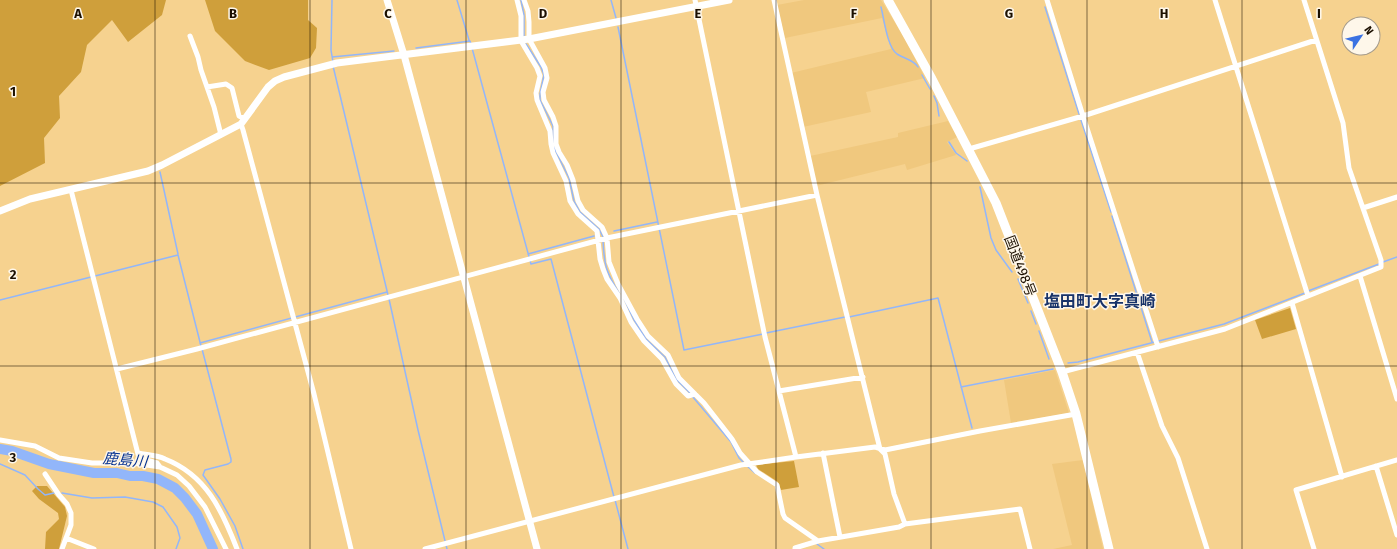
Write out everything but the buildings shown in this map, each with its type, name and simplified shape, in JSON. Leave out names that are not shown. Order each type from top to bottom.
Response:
[{"type":"highway","name":"国道498号","points":[[888,0],[969,148],[996,203],[1062,372],[1076,414],[1109,549]]},
{"type":"street","points":[[387,0],[404,55],[537,549]]},
{"type":"street","points":[[517,0],[521,16],[521,40],[540,76],[536,93],[537,100],[550,131],[550,144],[566,180],[570,201],[578,214],[597,231],[602,269],[620,298],[631,322],[644,341],[662,359],[676,384],[688,396],[695,394]]},
{"type":"street","points":[[524,0],[529,16],[529,39],[545,68],[547,78],[543,92],[544,100],[556,126],[556,144],[573,180],[578,202],[583,210],[602,227],[607,238],[608,254],[612,272],[637,319],[648,336],[668,355],[679,378],[704,403],[732,439],[740,453],[756,472],[777,485],[785,518],[816,542]]},
{"type":"street","points":[[0,211],[30,199],[148,171],[221,135],[243,122],[268,87],[275,81],[284,77],[337,63],[529,39],[696,3],[729,0]]},
{"type":"street","points":[[774,0],[817,196],[880,449],[885,454],[894,494],[905,524]]},
{"type":"street","points":[[1047,0],[1158,346]]},
{"type":"street","points":[[1215,0],[1308,296]]},
{"type":"street","points":[[1062,372],[1225,329],[1381,267],[1381,260],[1349,168],[1343,123],[1304,0]]},
{"type":"street","points":[[696,3],[765,337],[796,457]]},
{"type":"street","points":[[190,36],[198,56],[221,135]]},
{"type":"street","points":[[969,148],[1083,116],[1316,40]]},
{"type":"street","points":[[207,87],[226,84],[232,88],[239,116],[243,122],[245,137],[314,394],[351,549]]},
{"type":"street","points":[[71,190],[139,458],[157,463],[160,467]]},
{"type":"street","points":[[117,369],[205,347],[294,319],[393,296],[607,238],[817,196]]},
{"type":"street","points":[[1363,208],[1397,197]]},
{"type":"street","points":[[1360,276],[1397,399]]},
{"type":"street","points":[[1292,303],[1342,477]]},
{"type":"street","points":[[1137,352],[1162,426],[1178,458],[1207,549]]},
{"type":"street","points":[[779,390],[816,386],[863,377]]},
{"type":"street","points":[[425,549],[618,499],[741,465],[875,447],[885,450],[1076,414]]},
{"type":"street","points":[[0,440],[35,446],[59,458],[92,463],[133,463],[160,467],[177,475],[189,486],[205,507],[226,549]]},
{"type":"street","points":[[138,453],[164,458],[188,470],[201,482],[215,502],[226,522],[237,549]]},
{"type":"street","points":[[824,453],[840,537]]},
{"type":"street","points":[[1314,549],[1296,490],[1397,460]]},
{"type":"street","points":[[1376,466],[1397,536]]},
{"type":"street","points":[[46,474],[59,495],[67,504],[71,513],[71,525],[62,549]]},
{"type":"street","points":[[795,549],[816,542],[899,527],[905,524],[1020,509],[1030,549]]},
{"type":"street","points":[[66,538],[94,549]]},
{"type":"shaded area","points":[[0,0],[166,0],[162,15],[128,42],[112,20],[87,45],[81,72],[59,96],[60,118],[44,138],[45,163],[0,186]]},
{"type":"shaded area","points":[[205,0],[308,0],[308,20],[317,28],[316,48],[310,58],[269,70],[245,61],[215,31]]},
{"type":"shaded area","points":[[804,0],[881,0],[904,37],[925,78],[866,92],[871,112],[803,127],[791,73],[891,49],[882,18],[785,38],[777,5]]},
{"type":"shaded area","points":[[948,121],[957,137],[947,142],[956,155],[907,170],[905,164],[816,186],[810,156],[898,137],[898,133]]},
{"type":"shaded area","points":[[1290,308],[1296,329],[1262,339],[1255,320]]},
{"type":"shaded area","points":[[1055,370],[1069,413],[1011,423],[1004,380]]},
{"type":"shaded area","points":[[1083,460],[1103,549],[1053,549],[1072,545],[1052,464]]},
{"type":"shaded area","points":[[794,461],[799,487],[781,490],[778,482],[758,469],[756,465]]},
{"type":"shaded area","points":[[37,486],[47,486],[65,507],[67,516],[59,549],[45,549],[46,532],[59,519],[58,513],[39,499],[32,491]]},
{"type":"waterway","points":[[332,0],[331,50],[333,62]]},
{"type":"waterway","points":[[457,0],[469,40]]},
{"type":"waterway","points":[[521,0],[524,15],[524,36]]},
{"type":"waterway","points":[[611,0],[616,18]]},
{"type":"waterway","points":[[881,7],[888,39],[894,50],[897,54],[914,63],[918,67]]},
{"type":"waterway","points":[[1045,7],[1079,114]]},
{"type":"waterway","points":[[618,27],[684,350],[763,334]]},
{"type":"waterway","points":[[416,48],[470,41],[471,44]]},
{"type":"waterway","points":[[526,44],[541,67],[544,75],[540,100],[553,126],[553,144],[569,178],[574,201],[580,212],[599,229],[603,237]]},
{"type":"waterway","points":[[472,48],[531,264],[551,259],[614,497]]},
{"type":"waterway","points":[[332,57],[394,51]]},
{"type":"waterway","points":[[333,66],[388,295]]},
{"type":"waterway","points":[[922,75],[930,89]]},
{"type":"waterway","points":[[934,96],[937,103],[939,116]]},
{"type":"waterway","points":[[1081,120],[1111,212]]},
{"type":"waterway","points":[[949,142],[956,153],[967,161]]},
{"type":"waterway","points":[[160,172],[178,254]]},
{"type":"waterway","points":[[980,187],[991,238],[996,250],[1012,272]]},
{"type":"waterway","points":[[1112,216],[1152,342]]},
{"type":"waterway","points":[[614,231],[657,222]]},
{"type":"waterway","points":[[528,254],[594,236]]},
{"type":"waterway","points":[[603,240],[606,268],[619,293]]},
{"type":"waterway","points":[[95,276],[178,255],[201,346]]},
{"type":"waterway","points":[[1383,262],[1397,257]]},
{"type":"waterway","points":[[1308,291],[1379,264]]},
{"type":"waterway","points":[[0,300],[91,277]]},
{"type":"waterway","points":[[1018,279],[1028,303]]},
{"type":"waterway","points":[[200,343],[387,292]]},
{"type":"waterway","points":[[1068,363],[1078,362],[1224,324],[1305,293]]},
{"type":"waterway","points":[[623,297],[634,320],[646,339],[665,357],[676,379],[690,393]]},
{"type":"waterway","points":[[849,317],[938,298],[972,428]]},
{"type":"waterway","points":[[389,299],[418,430],[447,549]]},
{"type":"waterway","points":[[1031,311],[1036,324]]},
{"type":"waterway","points":[[766,333],[845,317]]},
{"type":"waterway","points":[[1039,331],[1049,359]]},
{"type":"waterway","points":[[202,349],[231,459],[231,462],[228,464],[205,470],[203,475],[220,499],[235,526],[243,549]]},
{"type":"waterway","points":[[961,387],[1053,369]]},
{"type":"waterway","points":[[692,396],[731,442],[739,458],[743,462]]},
{"type":"waterway","name":"鹿島川","points":[[0,449],[12,451],[49,464],[94,473],[117,473],[158,479],[175,488],[185,498],[197,514],[213,549]]},
{"type":"waterway","points":[[0,464],[25,475],[45,495],[54,493]]},
{"type":"waterway","points":[[746,465],[755,473]]},
{"type":"waterway","points":[[62,493],[92,498],[125,497],[153,502],[163,507],[177,527],[180,538],[176,549]]},
{"type":"waterway","points":[[615,500],[628,549]]},
{"type":"waterway","points":[[817,544],[824,549]]},
{"type":"district","name":"塩田町大字真崎","points":[[1100,301]]}]
